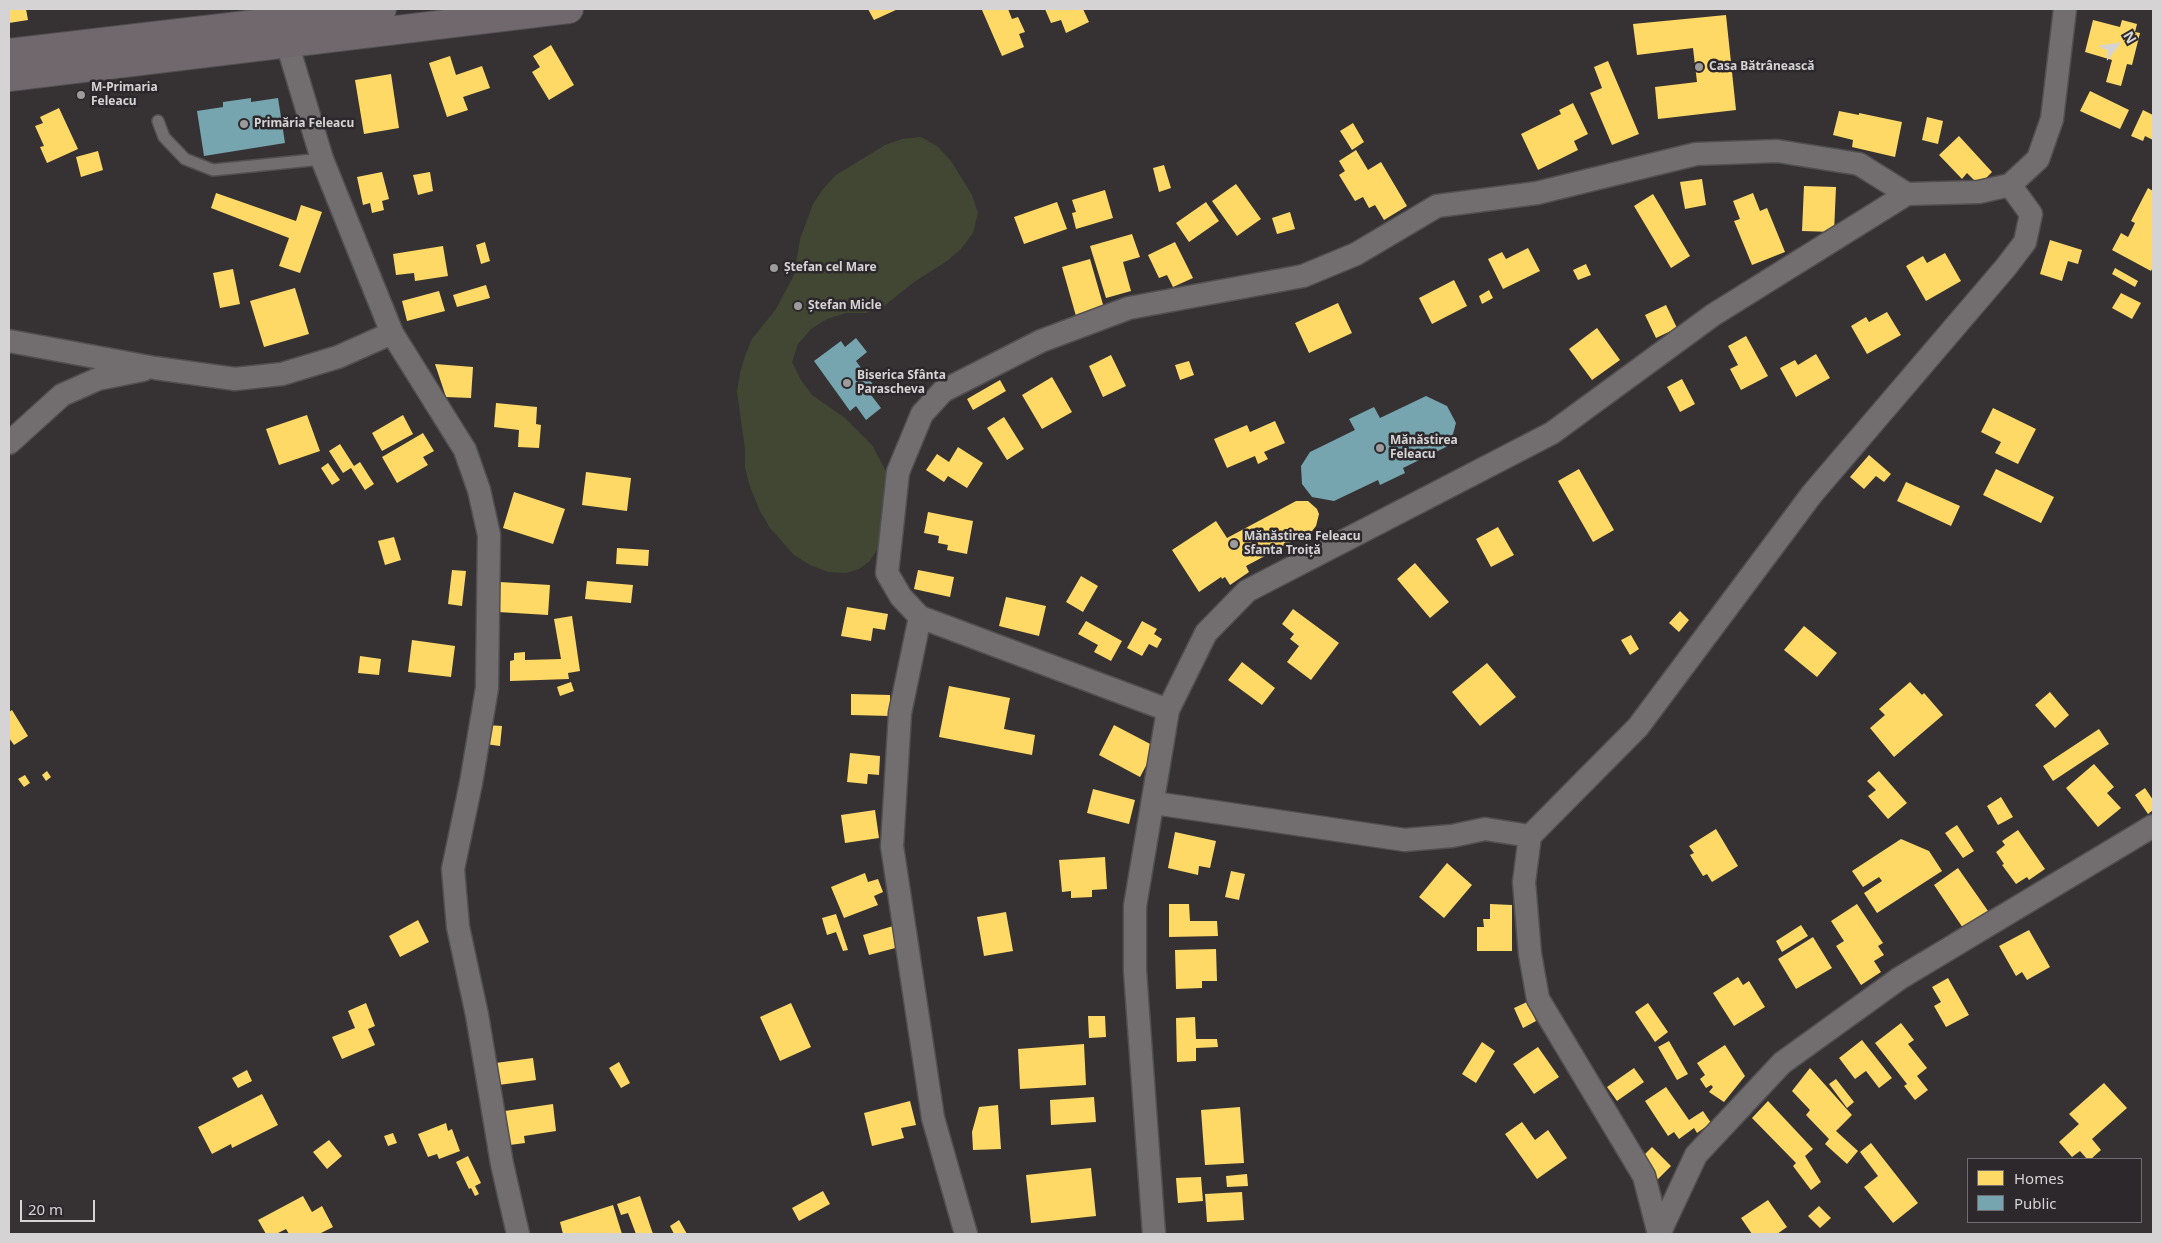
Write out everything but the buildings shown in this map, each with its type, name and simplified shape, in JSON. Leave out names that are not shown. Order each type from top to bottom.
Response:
[{"type":"main road","points":[[9,53],[382,9]]},
{"type":"main road","points":[[9,77],[569,9]]},
{"type":"street","points":[[1154,1234],[1135,971],[1135,906],[1168,710],[1206,633],[1247,591],[1552,433],[1712,315],[1907,194],[1979,192],[2010,184],[2038,159],[2052,119],[2065,9]]},
{"type":"street","points":[[286,44],[322,159],[392,333],[465,450],[479,490],[489,535],[486,688],[471,783],[453,869],[458,927],[476,1015],[502,1164],[518,1234]]},
{"type":"street","points":[[1168,710],[920,617],[901,597],[887,573],[898,472],[922,414],[943,391],[1041,342],[1129,308],[1303,276],[1356,254],[1437,206],[1537,193],[1696,154],[1777,151],[1859,164],[1907,194]]},
{"type":"street","points":[[1659,1234],[1644,1176],[1538,999],[1530,954],[1524,882],[1530,836],[1638,727],[1812,494],[2006,267],[2025,242],[2030,214],[2010,184]]},
{"type":"street","points":[[9,341],[155,368],[235,379],[282,374],[338,357],[392,333]]},
{"type":"street","points":[[9,443],[62,395],[98,379],[155,368]]},
{"type":"street","points":[[920,617],[900,713],[892,846],[933,1118],[966,1234]]},
{"type":"street","points":[[1154,802],[1405,840],[1452,836],[1485,829],[1530,836]]},
{"type":"street","points":[[1659,1234],[1696,1155],[1782,1063],[1900,978],[2153,826]]},
{"type":"lane","points":[[158,121],[164,137],[185,159],[213,170],[322,159]]},
{"type":"green space","points":[[921,137],[937,146],[951,161],[972,195],[978,213],[973,233],[961,249],[947,261],[914,282],[884,306],[866,313],[846,313],[827,319],[811,329],[798,344],[792,362],[801,380],[812,395],[845,418],[872,445],[887,473],[882,534],[877,550],[869,562],[859,569],[846,573],[828,572],[810,565],[794,555],[770,528],[760,511],[750,487],[745,468],[745,449],[737,392],[740,373],[752,339],[776,309],[794,275],[800,239],[813,204],[823,189],[836,175],[885,145],[902,139]]},
{"type":"place","name":"Casa Bătrânească","points":[[1699,67]]},
{"type":"place","name":"M-Primaria Feleacu","points":[[81,95]]},
{"type":"place","name":"Primăria Feleacu","points":[[244,124]]},
{"type":"place","name":"Ștefan cel Mare","points":[[774,268]]},
{"type":"place","name":"Ștefan Micle","points":[[798,306]]},
{"type":"place","name":"Biserica Sfânta Parascheva","points":[[847,383]]},
{"type":"place","name":"Mănăstirea Feleacu","points":[[1380,448]]},
{"type":"place","name":"Mănăstirea Feleacu Sfanta Troiță","points":[[1234,544]]}]
